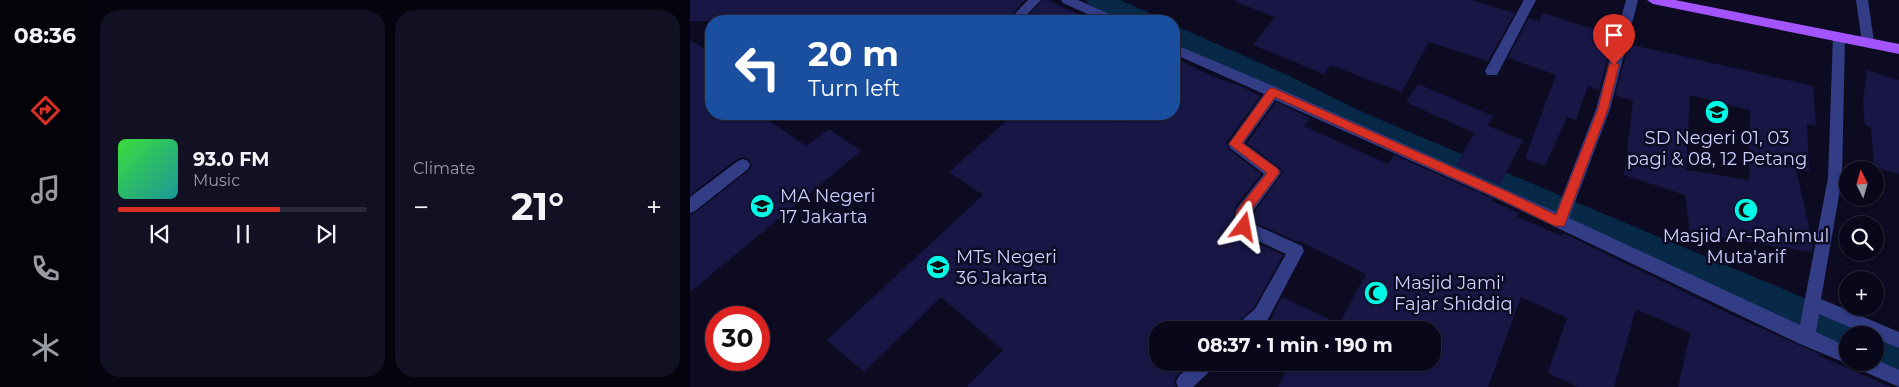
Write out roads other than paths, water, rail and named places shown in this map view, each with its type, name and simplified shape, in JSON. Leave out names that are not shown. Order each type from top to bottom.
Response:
[{"type":"main road","points":[[1653,0],[1899,49]]},
{"type":"street","points":[[1020,15],[1035,0]]},
{"type":"street","points":[[1067,0],[1101,15]]},
{"type":"street","points":[[1492,71],[1530,0]]},
{"type":"street","points":[[1560,220],[1603,109],[1632,0]]},
{"type":"street","points":[[1862,0],[1868,42]]},
{"type":"street","points":[[1810,318],[1835,178],[1839,36]]},
{"type":"street","points":[[1180,55],[1273,92],[1560,220],[1810,318],[1899,340]]},
{"type":"street","points":[[1254,321],[1261,315],[1296,251],[1244,227],[1242,213],[1274,173],[1235,144],[1273,92]]},
{"type":"street","points":[[690,206],[743,165]]},
{"type":"street","points":[[1810,318],[1839,347]]},
{"type":"street","points":[[1186,385],[1199,371]]},
{"type":"street","points":[[1882,371],[1899,379]]},
{"type":"waterway","points":[[1098,0],[1132,15]]},
{"type":"waterway","points":[[1180,37],[1278,82],[1359,123],[1839,328]]},
{"type":"waterway","points":[[1884,347],[1899,354]]},
{"type":"place","name":"SD Negeri 01, 03 pagi & 08, 12 Petang","points":[[1717,112]]},
{"type":"place","name":"MA Negeri 17 Jakarta","points":[[762,206]]},
{"type":"place","name":"Masjid Ar-Rahimul Muta'arif","points":[[1746,210]]},
{"type":"place","name":"MTs Negeri 36 Jakarta","points":[[938,267]]},
{"type":"place","name":"Masjid Jami' Fajar Shiddiq","points":[[1376,293]]}]
